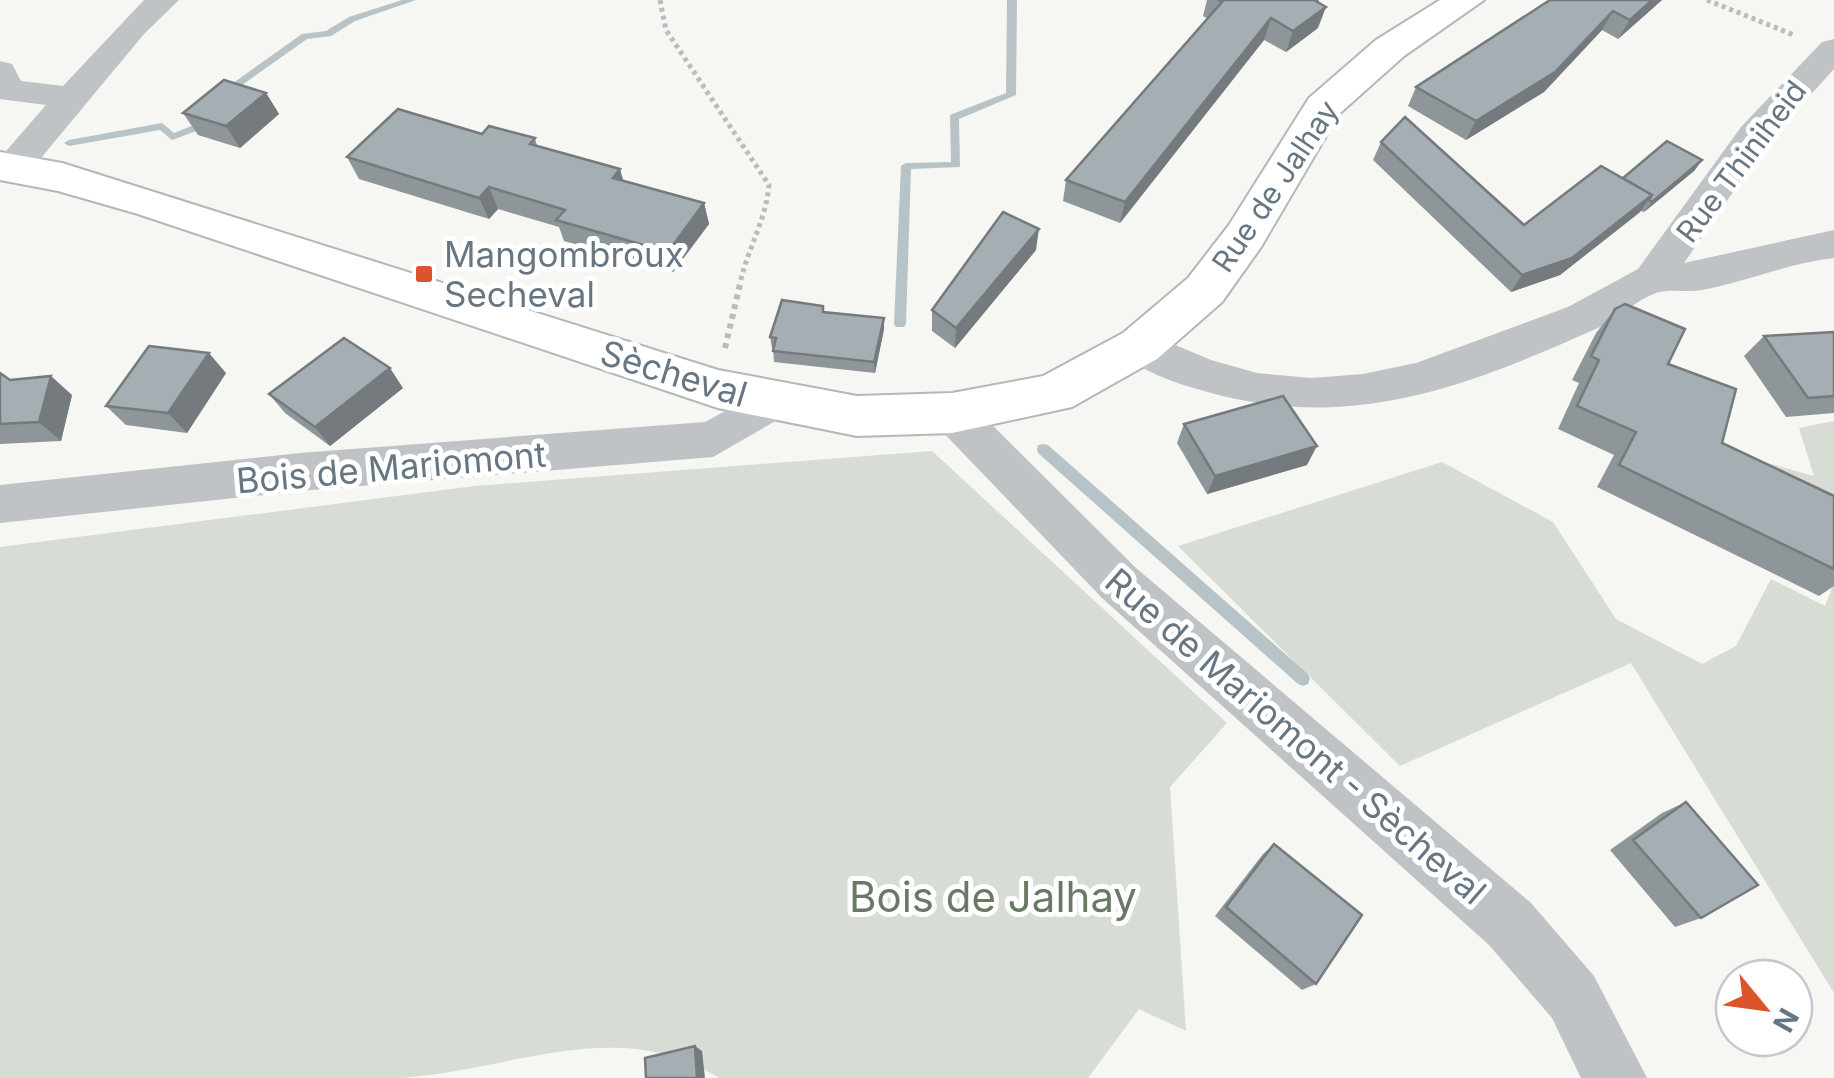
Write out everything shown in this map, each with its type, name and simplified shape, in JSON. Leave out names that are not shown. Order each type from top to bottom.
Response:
[{"type":"main road","name":"Rue de Jalhay","points":[[952,412],[1054,394],[1140,346],[1205,290],[1245,236],[1302,137],[1354,74],[1466,0]]},
{"type":"main road","name":"Sècheval","points":[[7,167],[62,177],[718,389],[772,403],[857,416],[952,412]]},
{"type":"street","points":[[7,167],[75,98],[132,26],[163,0]]},
{"type":"street","name":"Rue Thiniheid","points":[[1653,278],[1754,135],[1834,49]]},
{"type":"street","points":[[0,71],[7,90],[75,98]]},
{"type":"street","points":[[1140,346],[1218,383],[1307,394],[1387,390],[1443,375],[1603,310],[1653,278],[1696,277],[1834,244]]},
{"type":"street","name":"Bois de Mariomont","points":[[0,504],[300,472],[713,440],[772,403]]},
{"type":"street","name":"Rue de Mariomont - Sècheval","points":[[952,412],[1119,583],[1510,924],[1572,997],[1615,1078]]},
{"type":"path","points":[[660,0],[666,30],[769,185],[767,213],[748,248],[732,305],[718,389]]},
{"type":"path","points":[[1708,0],[1792,34]]},
{"type":"green space","points":[[1834,421],[1834,522],[1732,453],[1814,476],[1799,428]]},
{"type":"green space","name":"Bois de Jalhay","points":[[932,451],[1227,723],[1170,787],[1186,1031],[1139,1009],[1088,1078],[719,1078],[680,1059],[640,1050],[600,1048],[395,1078],[0,1078],[0,547],[475,486]]},
{"type":"green space","points":[[1442,462],[1553,522],[1616,619],[1702,664],[1736,646],[1771,579],[1825,606],[1834,583],[1834,993],[1631,663],[1400,766],[1178,546]]},
{"type":"building","points":[[1219,0],[1314,0],[1326,7],[1293,31],[1271,18],[1125,202],[1066,180],[1222,2]]},
{"type":"building","points":[[1550,0],[1652,0],[1630,20],[1613,11],[1555,72],[1476,121],[1416,87]]},
{"type":"building","points":[[224,80],[266,93],[226,126],[183,113]]},
{"type":"building","points":[[398,109],[482,134],[489,126],[535,138],[530,144],[620,169],[613,178],[704,203],[668,252],[556,220],[565,210],[489,187],[479,198],[347,157]]},
{"type":"building","points":[[1405,117],[1524,225],[1601,166],[1652,195],[1572,258],[1522,275],[1381,142]]},
{"type":"building","points":[[1667,141],[1702,160],[1652,202],[1652,195],[1623,178]]},
{"type":"building","points":[[1003,212],[1039,229],[956,328],[932,310]]},
{"type":"building","points":[[782,300],[823,306],[823,312],[884,318],[874,362],[773,351],[776,338],[770,337]]},
{"type":"building","points":[[1625,304],[1685,329],[1668,364],[1736,389],[1722,443],[1834,496],[1834,569],[1619,465],[1636,432],[1577,406],[1599,360],[1591,356],[1615,309]]},
{"type":"building","points":[[1834,332],[1834,396],[1808,398],[1764,336]]},
{"type":"building","points":[[344,338],[390,368],[315,427],[269,394]]},
{"type":"building","points":[[149,346],[209,353],[168,413],[106,406]]},
{"type":"building","points":[[0,373],[10,380],[51,376],[39,422],[0,424]]},
{"type":"building","points":[[1283,396],[1317,446],[1215,476],[1184,424]]},
{"type":"building","points":[[1686,802],[1758,885],[1701,918],[1633,840]]},
{"type":"building","points":[[1274,844],[1362,915],[1316,984],[1226,907]]},
{"type":"building","points":[[695,1046],[697,1078],[646,1078],[645,1058]]},
{"type":"waterway","points":[[224,93],[305,36],[328,34],[352,19],[411,0]]},
{"type":"waterway","points":[[900,324],[906,166],[956,165],[954,117],[1011,95],[1012,0]]},
{"type":"waterway","points":[[69,143],[162,126],[172,137],[198,127],[205,118]]},
{"type":"waterway","points":[[1043,449],[1303,679]]},
{"type":"place","name":"Mangombroux Secheval","points":[[424,274]]}]
